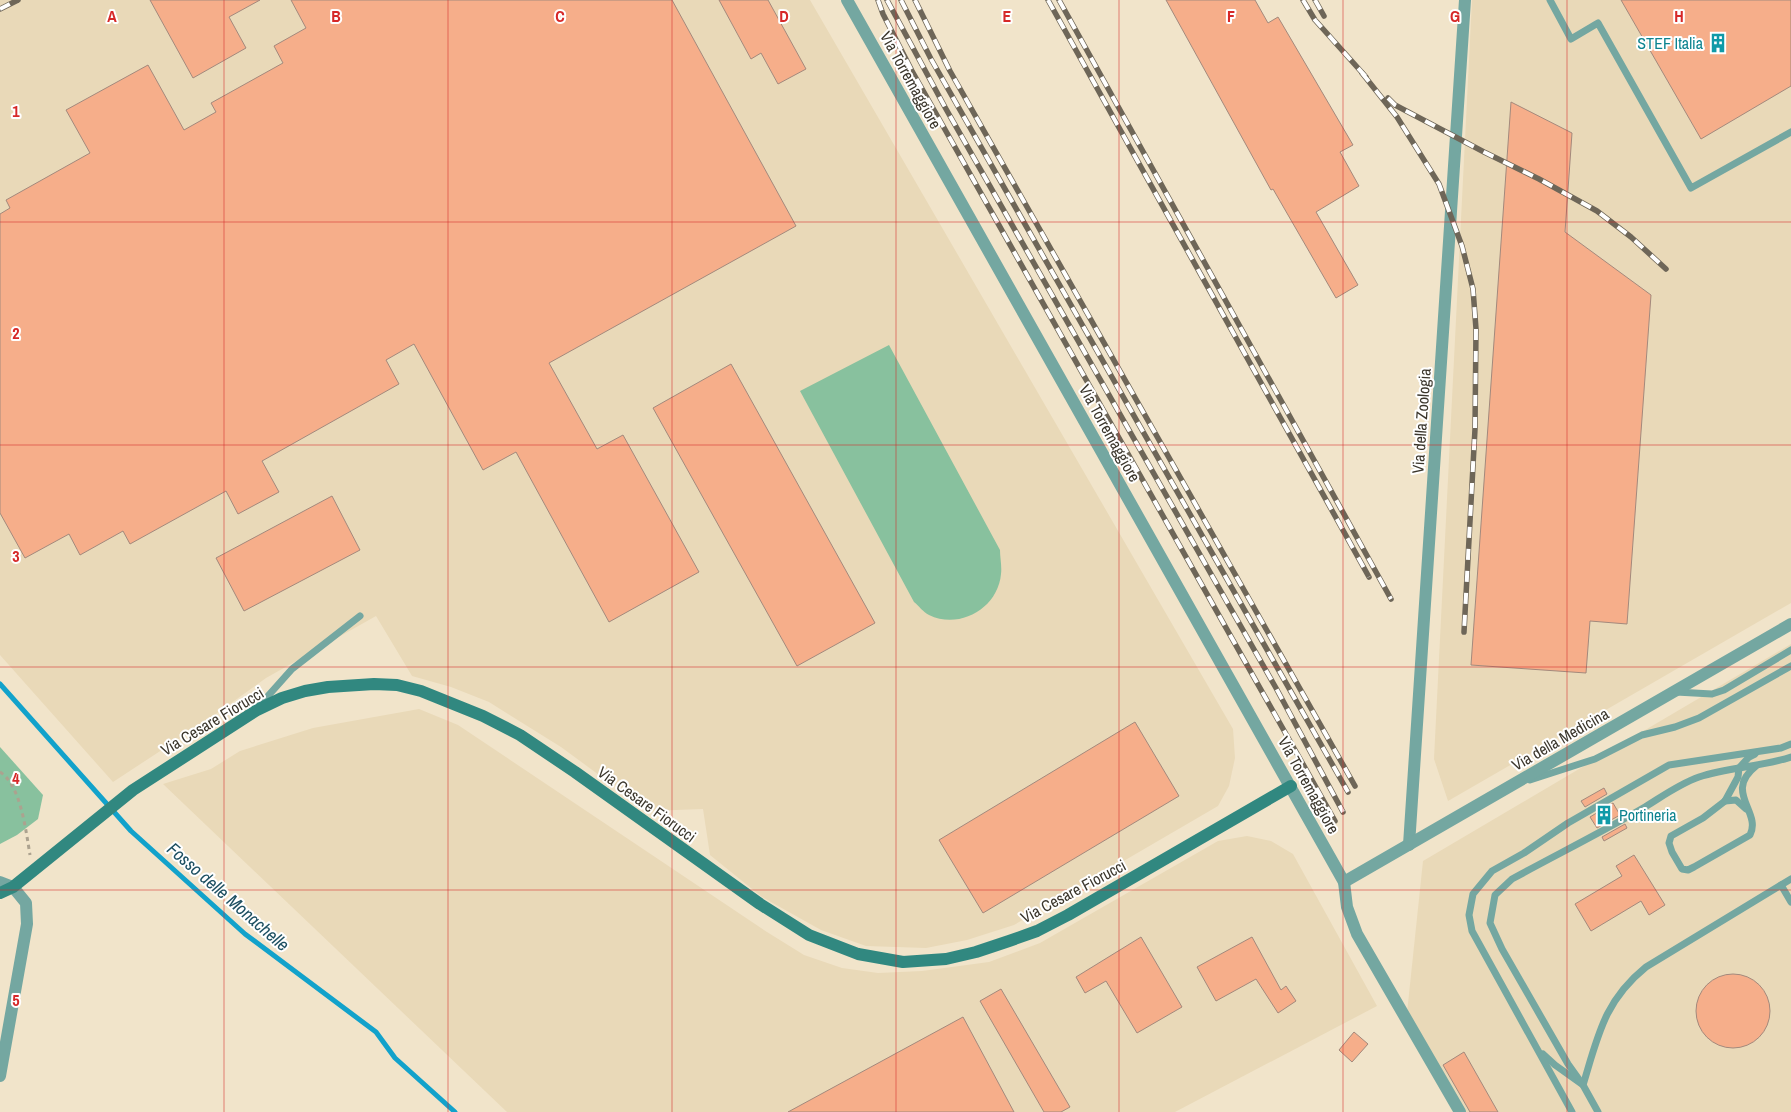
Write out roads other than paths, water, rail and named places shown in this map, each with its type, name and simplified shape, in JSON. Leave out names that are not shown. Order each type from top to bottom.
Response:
[{"type":"street","name":"Via Torremaggiore","points":[[847,0],[1344,882]]},
{"type":"street","name":"Via della Zoologia","points":[[1409,844],[1464,0]]},
{"type":"street","name":"Via della Medicina","points":[[1344,882],[1791,624]]},
{"type":"street","name":"Via Cesare Fiorucci","points":[[0,893],[12,888],[133,790],[254,712],[282,698],[305,692],[352,685],[397,685],[421,691],[452,703],[520,735],[760,904],[809,935],[858,954],[903,962],[946,959],[976,952],[1038,931],[1291,786]]},
{"type":"street","points":[[0,882],[12,888],[26,903],[27,924],[0,1076]]},
{"type":"street","points":[[1344,882],[1347,907],[1357,934],[1460,1112]]},
{"type":"lane","points":[[1550,0],[1571,39],[1598,23],[1691,188],[1791,132]]},
{"type":"lane","points":[[254,712],[292,669],[360,616]]},
{"type":"lane","points":[[1673,692],[1712,694],[1724,690],[1791,650]]},
{"type":"lane","points":[[1511,786],[1595,759],[1642,735],[1675,727],[1699,718],[1791,666]]},
{"type":"lane","points":[[1583,1085],[1537,1048],[1472,931],[1469,915],[1473,894],[1492,870],[1524,853],[1568,823],[1669,765],[1781,748],[1791,744]]},
{"type":"lane","points":[[1756,766],[1747,773],[1742,791],[1754,828],[1750,835],[1688,870],[1682,869],[1672,852],[1669,842],[1671,836],[1703,818],[1725,801],[1738,777],[1739,768],[1749,757],[1760,751]]},
{"type":"lane","points":[[1598,1112],[1502,949],[1490,923],[1495,895],[1512,879],[1697,778],[1791,757]]},
{"type":"lane","points":[[1725,801],[1736,800],[1744,806],[1750,816]]},
{"type":"lane","points":[[1583,1085],[1602,1024],[1618,994],[1632,979],[1646,967],[1791,879]]},
{"type":"lane","points":[[1781,885],[1791,902]]},
{"type":"lane","points":[[1527,1030],[1572,1112]]},
{"type":"waterway","name":"Fosso delle Monachelle","points":[[0,684],[131,831],[245,934],[376,1032],[395,1058],[455,1112]]},
{"type":"railway","points":[[0,9],[18,0]]},
{"type":"railway","points":[[878,0],[883,14],[912,71],[1335,821]]},
{"type":"railway","points":[[887,0],[946,109],[1276,688],[1343,812]]},
{"type":"railway","points":[[901,0],[931,59],[1348,792]]},
{"type":"railway","points":[[915,0],[950,71],[1355,786]]},
{"type":"railway","points":[[1048,0],[1369,577]]},
{"type":"railway","points":[[1059,0],[1391,599]]},
{"type":"railway","points":[[1303,0],[1315,20],[1366,77]]},
{"type":"railway","points":[[1315,0],[1324,16]]},
{"type":"railway","points":[[1362,73],[1397,117],[1439,184],[1462,246],[1473,289],[1476,329],[1475,429],[1464,632]]},
{"type":"railway","points":[[1388,98],[1395,105],[1597,211],[1631,237],[1666,269]]},
{"type":"place","name":"STEF Italia","points":[[1718,43]]},
{"type":"place","name":"Portineria","points":[[1604,815]]}]
